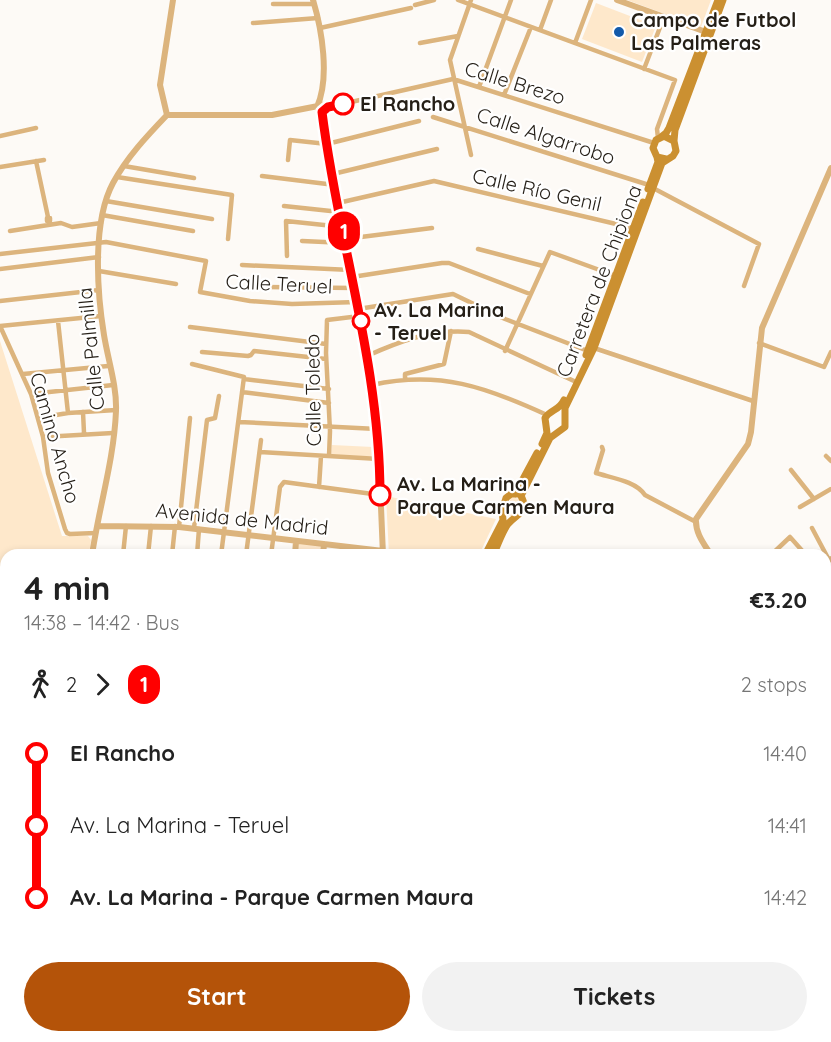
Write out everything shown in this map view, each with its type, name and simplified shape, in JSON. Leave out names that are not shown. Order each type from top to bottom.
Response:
[{"type":"main road","points":[[718,0],[669,128],[658,139],[653,151],[657,157],[671,158],[676,151],[675,130],[723,0]]},
{"type":"main road","points":[[658,139],[667,136],[674,141]]},
{"type":"main road","name":"Carretera de Chipiona","points":[[565,417],[565,408],[591,350],[651,186],[658,162],[657,157]]},
{"type":"main road","name":"Carretera de Chipiona","points":[[555,411],[560,407],[591,350],[633,228],[651,186],[666,159]]},
{"type":"main road","points":[[488,549],[503,516],[502,511],[506,498],[518,495],[550,438],[565,427],[565,417],[561,412],[555,411],[547,415],[544,423],[547,429],[546,436],[518,495]]},
{"type":"main road","points":[[547,429],[557,433]]},
{"type":"main road","points":[[496,549],[507,525],[519,516],[524,507],[518,495]]},
{"type":"main road","points":[[503,516],[512,520]]},
{"type":"street","points":[[173,0],[160,85],[167,115],[272,115],[321,107]]},
{"type":"street","points":[[320,28],[434,0]]},
{"type":"street","points":[[458,0],[470,2],[504,17],[675,80],[657,129],[658,139]]},
{"type":"street","points":[[479,87],[511,0]]},
{"type":"street","points":[[540,30],[551,0]]},
{"type":"street","points":[[575,43],[591,0]]},
{"type":"street","points":[[617,0],[706,32]]},
{"type":"street","points":[[273,4],[314,2],[318,18],[323,55],[321,107],[372,385],[379,459],[383,549]]},
{"type":"street","points":[[470,2],[450,60],[471,155]]},
{"type":"street","points":[[644,69],[664,17]]},
{"type":"street","points":[[253,23],[318,18]]},
{"type":"street","points":[[504,95],[531,27]]},
{"type":"street","points":[[420,43],[458,36]]},
{"type":"street","name":"Calle Brezo","points":[[321,107],[453,79],[658,139]]},
{"type":"street","name":"Calle Palmilla","points":[[93,549],[104,496],[116,410],[99,290],[101,214],[124,166],[137,147],[167,115]]},
{"type":"street","name":"Calle Algarrobo","points":[[433,117],[651,186],[759,244],[744,286]]},
{"type":"street","points":[[288,160],[290,140],[327,144],[419,121]]},
{"type":"street","points":[[0,136],[36,128]]},
{"type":"street","points":[[333,174],[436,149]]},
{"type":"street","points":[[0,167],[44,160]]},
{"type":"street","points":[[36,161],[49,221]]},
{"type":"street","points":[[124,166],[194,178]]},
{"type":"street","points":[[707,549],[699,535],[696,519],[748,444],[762,328],[831,170]]},
{"type":"street","points":[[262,176],[335,186]]},
{"type":"street","points":[[117,177],[232,195],[228,239]]},
{"type":"street","name":"Calle Río Genil","points":[[338,203],[434,181],[633,228]]},
{"type":"street","points":[[106,201],[213,219]]},
{"type":"street","points":[[284,206],[340,212]]},
{"type":"street","points":[[101,214],[193,231]]},
{"type":"street","points":[[10,231],[49,221],[72,227],[100,223]]},
{"type":"street","points":[[287,256],[286,221],[343,227]]},
{"type":"street","points":[[302,241],[346,241],[432,228]]},
{"type":"street","name":"Calle Teruel","points":[[99,243],[106,242],[206,261],[200,292],[250,301],[358,309]]},
{"type":"street","points":[[0,254],[99,243]]},
{"type":"street","points":[[478,249],[543,266]]},
{"type":"street","points":[[505,351],[550,252],[616,276]]},
{"type":"street","points":[[0,269],[99,257]]},
{"type":"street","points":[[242,265],[352,274],[442,262],[530,294]]},
{"type":"street","points":[[99,271],[176,284]]},
{"type":"street","points":[[264,287],[354,288]]},
{"type":"street","points":[[0,301],[99,290]]},
{"type":"street","points":[[358,309],[453,294],[517,324],[753,401]]},
{"type":"street","name":"Calle Toledo","points":[[329,456],[327,320],[358,309]]},
{"type":"street","points":[[0,326],[101,316]]},
{"type":"street","points":[[58,321],[68,413]]},
{"type":"street","name":"Camino Ancho","points":[[0,326],[31,394],[48,472],[67,533],[96,533]]},
{"type":"street","points":[[190,327],[326,344]]},
{"type":"street","points":[[367,356],[413,337],[451,331],[468,332],[574,381]]},
{"type":"street","points":[[405,380],[405,374],[444,364],[451,331]]},
{"type":"street","points":[[759,343],[824,367],[831,352]]},
{"type":"street","points":[[202,352],[248,356],[254,351],[326,359]]},
{"type":"street","points":[[192,364],[243,375],[244,379],[222,549]]},
{"type":"street","points":[[23,374],[108,366]]},
{"type":"street","points":[[244,379],[329,389]]},
{"type":"street","points":[[372,385],[405,380],[440,380],[471,385],[547,415]]},
{"type":"street","points":[[31,394],[113,385]]},
{"type":"street","points":[[242,392],[329,403]]},
{"type":"street","points":[[197,549],[196,528],[207,420],[215,418],[219,396]]},
{"type":"street","points":[[38,418],[68,413],[116,410]]},
{"type":"street","points":[[83,412],[84,433]]},
{"type":"street","points":[[173,549],[190,418]]},
{"type":"street","points":[[239,422],[377,429]]},
{"type":"street","points":[[42,437],[113,433]]},
{"type":"street","points":[[246,549],[261,440]]},
{"type":"street","points":[[602,447],[596,472],[634,485],[645,495],[696,522]]},
{"type":"street","points":[[260,452],[379,459]]},
{"type":"street","points":[[319,487],[321,456]]},
{"type":"street","points":[[826,456],[831,462]]},
{"type":"street","points":[[791,470],[814,499]]},
{"type":"street","points":[[272,549],[281,484],[284,482],[380,495]]},
{"type":"street","points":[[800,507],[831,489]]},
{"type":"street","name":"Avenida de Madrid","points":[[98,526],[177,526],[361,549]]},
{"type":"street","points":[[124,549],[126,526]]},
{"type":"street","points":[[149,549],[151,526]]},
{"type":"street","points":[[812,528],[822,549]]},
{"type":"street","points":[[777,549],[790,537],[801,549]]},
{"type":"street","points":[[295,549],[296,541]]},
{"type":"street","points":[[324,544],[324,549]]},
{"type":"shaded area","points":[[627,0],[711,0],[701,27]]},
{"type":"shaded area","name":"Campo de Futbol Las Palmeras","points":[[596,3],[656,26],[642,62],[582,39]]},
{"type":"shaded area","points":[[0,341],[62,536],[88,536],[91,540],[90,549],[0,549]]},
{"type":"shaded area","points":[[332,445],[373,447],[374,457],[331,455]]},
{"type":"shaded area","points":[[386,496],[496,519],[482,549],[389,549]]},
{"type":"shaded area","points":[[512,497],[520,499],[521,505],[514,517],[507,515],[505,509]]},
{"type":"shaded area","points":[[296,541],[324,544],[324,549],[295,549]]},
{"type":"bus line","name":"1","points":[[343,104],[328,107],[322,112],[373,394],[380,495]]},
{"type":"place","name":"Campo de Futbol Las Palmeras","points":[[619,32]]},
{"type":"place","name":"El Rancho","points":[[343,104]]},
{"type":"place","name":"Av. La Marina - Teruel","points":[[361,321]]},
{"type":"place","name":"Av. La Marina - Parque Carmen Maura","points":[[380,495]]}]
